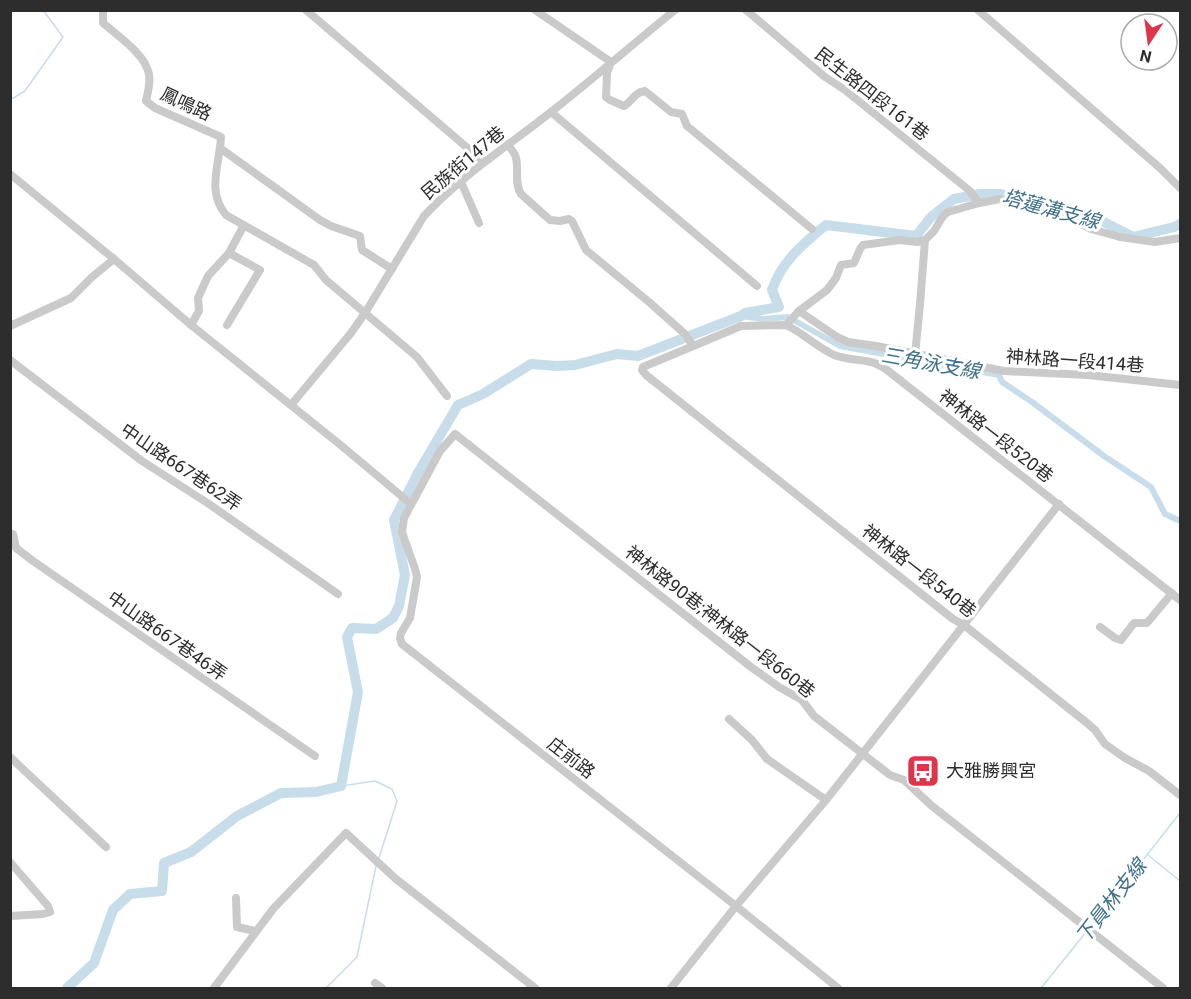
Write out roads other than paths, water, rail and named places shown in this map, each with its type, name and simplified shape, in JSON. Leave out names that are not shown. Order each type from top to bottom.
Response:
[{"type":"street","name":"鳳鳴路","points":[[103,10],[103,23],[126,42],[148,69],[150,83],[146,101],[155,108],[220,137],[214,184],[221,209],[314,266],[365,314],[417,357],[447,396]]},
{"type":"street","points":[[306,10],[484,162]]},
{"type":"street","points":[[535,10],[611,62],[606,97],[624,106],[638,92],[645,91],[671,112],[682,114],[687,126],[812,229]]},
{"type":"street","name":"民族街147巷","points":[[291,405],[365,314],[424,216],[435,204],[484,162],[551,112],[675,10]]},
{"type":"street","name":"民生路四段161巷","points":[[746,10],[825,77],[845,90],[970,191],[979,203]]},
{"type":"street","points":[[978,10],[1180,188]]},
{"type":"street","points":[[551,112],[757,286]]},
{"type":"street","points":[[508,145],[516,156],[516,177],[521,194],[550,220],[569,219],[572,221],[586,250],[686,334],[693,346],[741,326],[786,325],[799,311],[827,290],[836,278],[841,265],[854,262],[863,245],[900,240],[916,242],[925,240],[948,212],[979,203],[1000,199],[1014,206],[1066,217],[1091,229],[1120,237],[1155,242],[1180,238]]},
{"type":"street","points":[[220,148],[320,220],[360,236],[362,250],[392,269]]},
{"type":"street","points":[[10,174],[191,326],[411,504]]},
{"type":"street","points":[[461,182],[479,223]]},
{"type":"street","points":[[191,326],[199,311],[198,298],[203,285],[208,276],[230,253],[244,225]]},
{"type":"street","points":[[915,355],[925,240]]},
{"type":"street","points":[[227,325],[260,270],[230,253]]},
{"type":"street","points":[[10,326],[71,298],[114,259]]},
{"type":"street","name":"神林路一段414巷","points":[[799,311],[837,338],[848,342],[1004,372],[1088,375],[1180,385]]},
{"type":"street","name":"神林路一段520巷","points":[[786,325],[837,356],[856,361],[873,362],[887,370],[1180,600]]},
{"type":"street","name":"神林路一段540巷","points":[[693,346],[643,367],[642,370],[952,619],[964,625],[1087,723],[1105,744],[1149,771],[1180,795]]},
{"type":"street","name":"中山路667巷62弄","points":[[10,360],[142,461],[209,504],[338,594]]},
{"type":"street","name":"神林路90巷;神林路一段660巷","points":[[411,504],[440,451],[455,434],[751,667],[802,700],[814,716],[890,775],[904,780],[932,806],[1163,988]]},
{"type":"street","name":"庄前路","points":[[411,504],[404,518],[402,532],[417,577],[410,618],[401,633],[402,644],[838,988]]},
{"type":"street","points":[[671,988],[736,906],[826,800],[1059,504]]},
{"type":"street","name":"中山路667巷46弄","points":[[10,533],[13,534],[16,548],[33,561],[315,756]]},
{"type":"street","points":[[1100,627],[1121,640],[1134,622],[1147,622],[1172,593]]},
{"type":"street","points":[[729,719],[752,740],[767,759],[826,800]]},
{"type":"street","points":[[10,757],[106,847]]},
{"type":"street","points":[[214,988],[273,909],[346,833],[396,879],[535,988]]},
{"type":"street","points":[[10,862],[48,906],[50,912],[10,916]]},
{"type":"street","points":[[236,898],[237,927],[255,931]]},
{"type":"waterway","points":[[10,100],[25,91],[63,37],[43,10]]},
{"type":"waterway","name":"塔蓮溝支線","points":[[67,988],[94,963],[113,910],[130,894],[162,891],[164,863],[191,852],[237,816],[281,793],[316,792],[341,786],[358,692],[347,637],[352,628],[376,629],[393,618],[399,606],[405,575],[394,520],[419,471],[458,405],[483,394],[531,364],[575,365],[617,354],[638,356],[745,313],[779,307],[772,290],[781,270],[801,246],[826,225],[916,236],[931,217],[954,199],[980,194],[1001,194],[1098,219],[1133,237],[1180,224]]},
{"type":"waterway","name":"三角泳支線","points":[[741,316],[763,319],[788,317],[840,346],[999,375],[1002,382],[1151,487],[1165,514],[1180,521]]},
{"type":"waterway","points":[[341,786],[375,781],[392,789],[397,801],[379,858]]},
{"type":"waterway","name":"下員林支線","points":[[1090,927],[1180,813]]},
{"type":"waterway","points":[[1148,855],[1180,881]]},
{"type":"waterway","points":[[326,988],[357,957],[376,866]]},
{"type":"waterway","name":"下員林支線","points":[[1041,988],[1087,931]]},
{"type":"place","name":"大雅勝興宮","points":[[923,771]]}]
